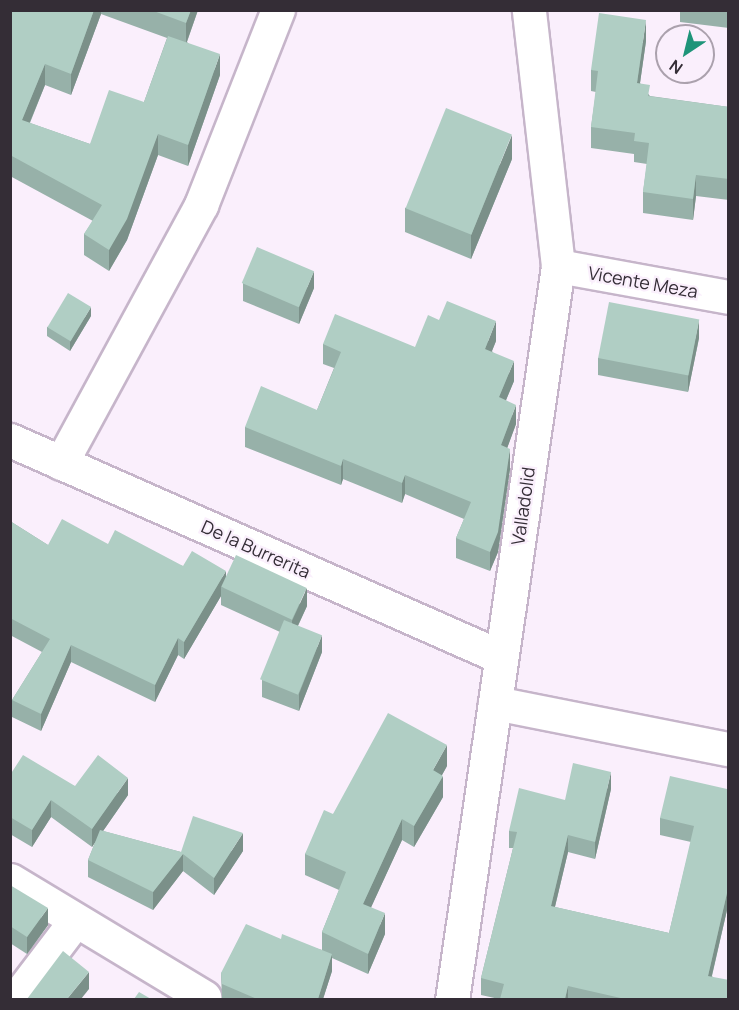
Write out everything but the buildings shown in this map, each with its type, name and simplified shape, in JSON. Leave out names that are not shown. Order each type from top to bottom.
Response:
[{"type":"street","points":[[61,463],[201,205],[278,10]]},
{"type":"street","name":"Valladolid","points":[[452,999],[558,266],[529,10]]},
{"type":"street","name":"Vicente Meza","points":[[558,266],[729,297]]},
{"type":"street","name":"De la Burrerita","points":[[10,440],[501,657]]},
{"type":"street","points":[[495,703],[729,749]]},
{"type":"street","points":[[10,880],[204,997]]},
{"type":"street","points":[[15,999],[75,921]]}]
